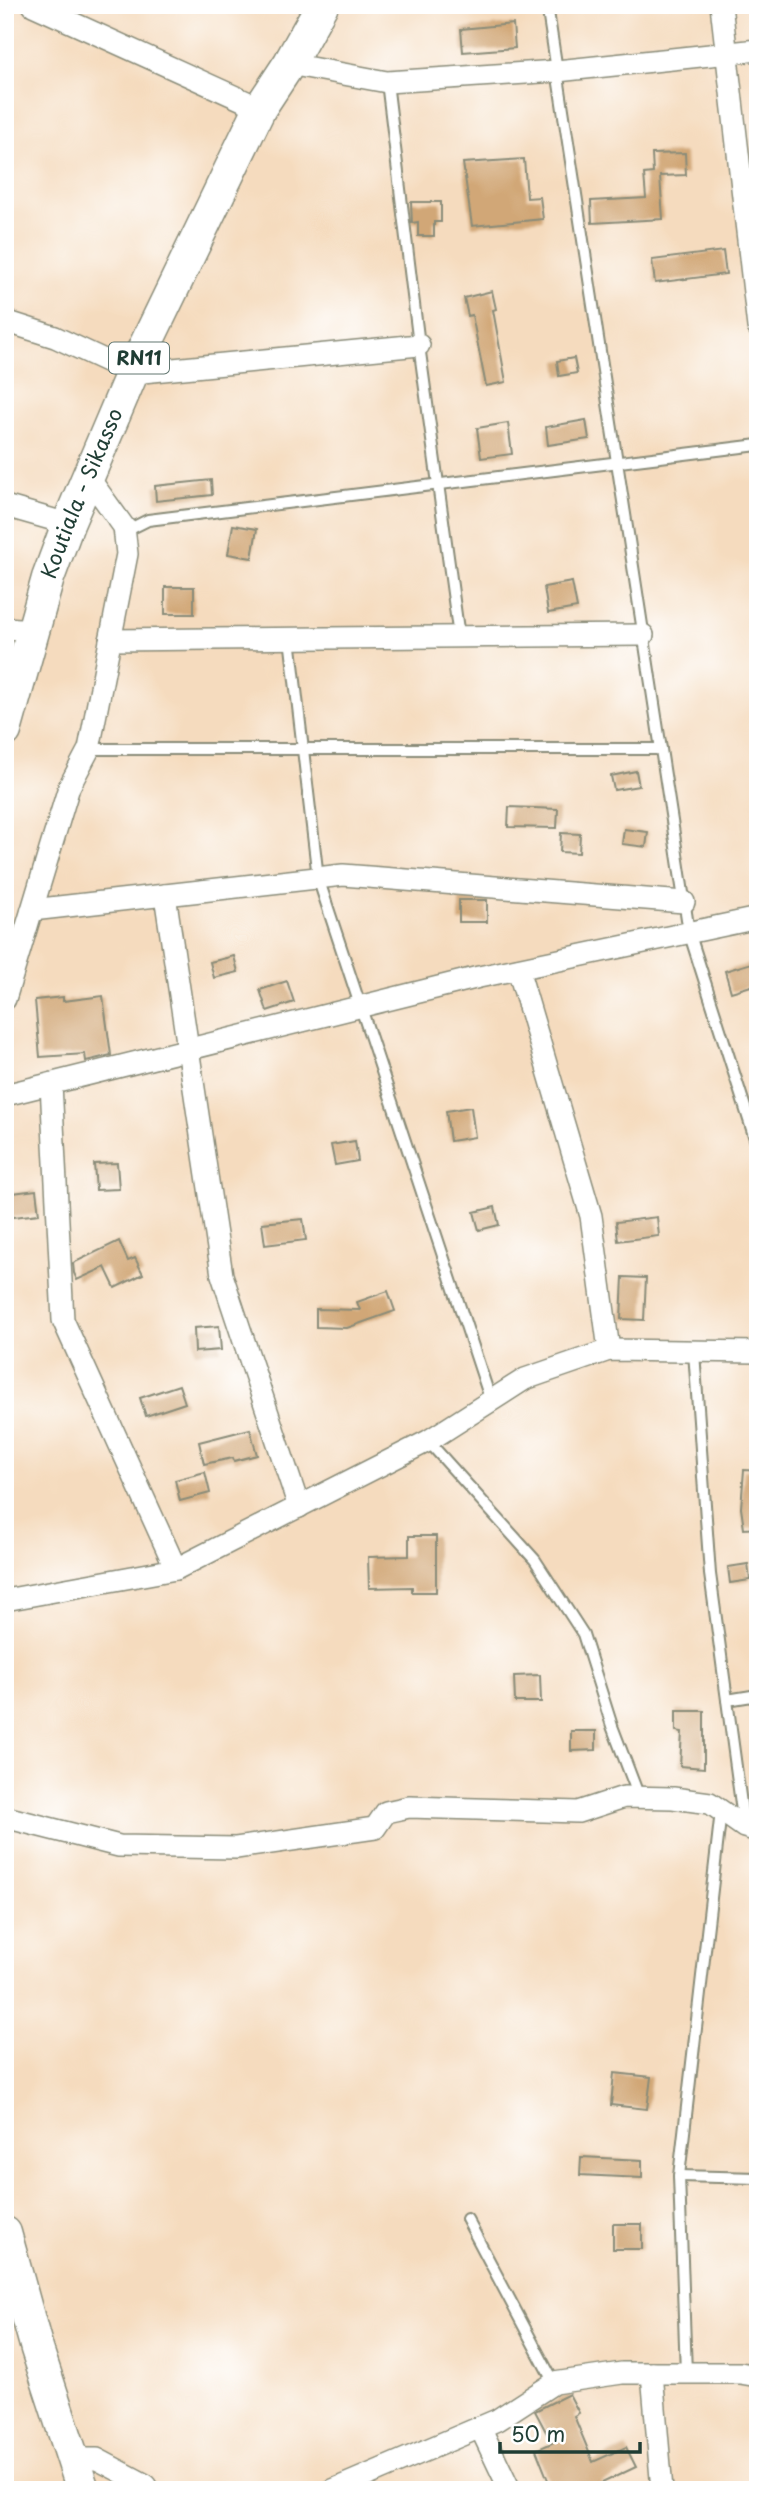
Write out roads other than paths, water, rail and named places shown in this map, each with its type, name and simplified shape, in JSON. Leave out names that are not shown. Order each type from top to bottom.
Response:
[{"type":"main road","name":"Koutiala - Sikasso","points":[[5,732],[20,629],[48,578],[132,373],[260,108],[289,64],[322,5]]},
{"type":"main road","points":[[5,2233],[37,2349],[83,2490]]},
{"type":"street","points":[[33,5],[260,108]]},
{"type":"street","points":[[721,5],[758,327]]},
{"type":"street","points":[[289,64],[387,82],[557,71],[758,50]]},
{"type":"street","points":[[5,321],[55,337],[132,373],[419,345]]},
{"type":"street","points":[[5,999],[69,787],[89,749],[127,554],[124,527],[88,477]]},
{"type":"street","points":[[5,506],[68,524]]},
{"type":"street","points":[[110,640],[643,635]]},
{"type":"street","points":[[32,910],[342,875],[684,902]]},
{"type":"street","points":[[165,895],[222,1275],[299,1507]]},
{"type":"street","points":[[5,1095],[518,969],[758,918]]},
{"type":"street","points":[[518,969],[591,1216],[609,1350]]},
{"type":"street","points":[[51,1084],[63,1320],[176,1569]]},
{"type":"street","points":[[5,1600],[176,1569],[428,1441],[525,1379],[609,1350],[758,1352]]},
{"type":"street","points":[[5,1817],[119,1846],[236,1848],[375,1828],[386,1812],[408,1807],[578,1812],[624,1797],[639,1797],[710,1803],[751,1829]]},
{"type":"street","points":[[333,2490],[497,2420],[554,2383],[622,2373],[740,2373],[758,2376]]},
{"type":"street","points":[[652,2373],[662,2490]]},
{"type":"street","points":[[480,2427],[510,2490]]},
{"type":"street","points":[[73,2459],[97,2459],[146,2485],[149,2490]]},
{"type":"lane","points":[[547,5],[689,932],[758,1147]]},
{"type":"lane","points":[[387,82],[419,345],[459,637]]},
{"type":"lane","points":[[124,532],[148,520],[758,445]]},
{"type":"lane","points":[[290,639],[318,878],[491,1401]]},
{"type":"lane","points":[[89,749],[661,749]]},
{"type":"lane","points":[[694,1352],[710,1574],[727,1700],[751,1829]]},
{"type":"lane","points":[[428,1441],[535,1560],[583,1634],[612,1726],[639,1797]]},
{"type":"lane","points":[[727,1700],[758,1695]]},
{"type":"lane","points":[[686,2373],[680,2176],[721,1811]]},
{"type":"lane","points":[[680,2176],[758,2178]]},
{"type":"lane","points":[[467,2219],[554,2383]]}]
